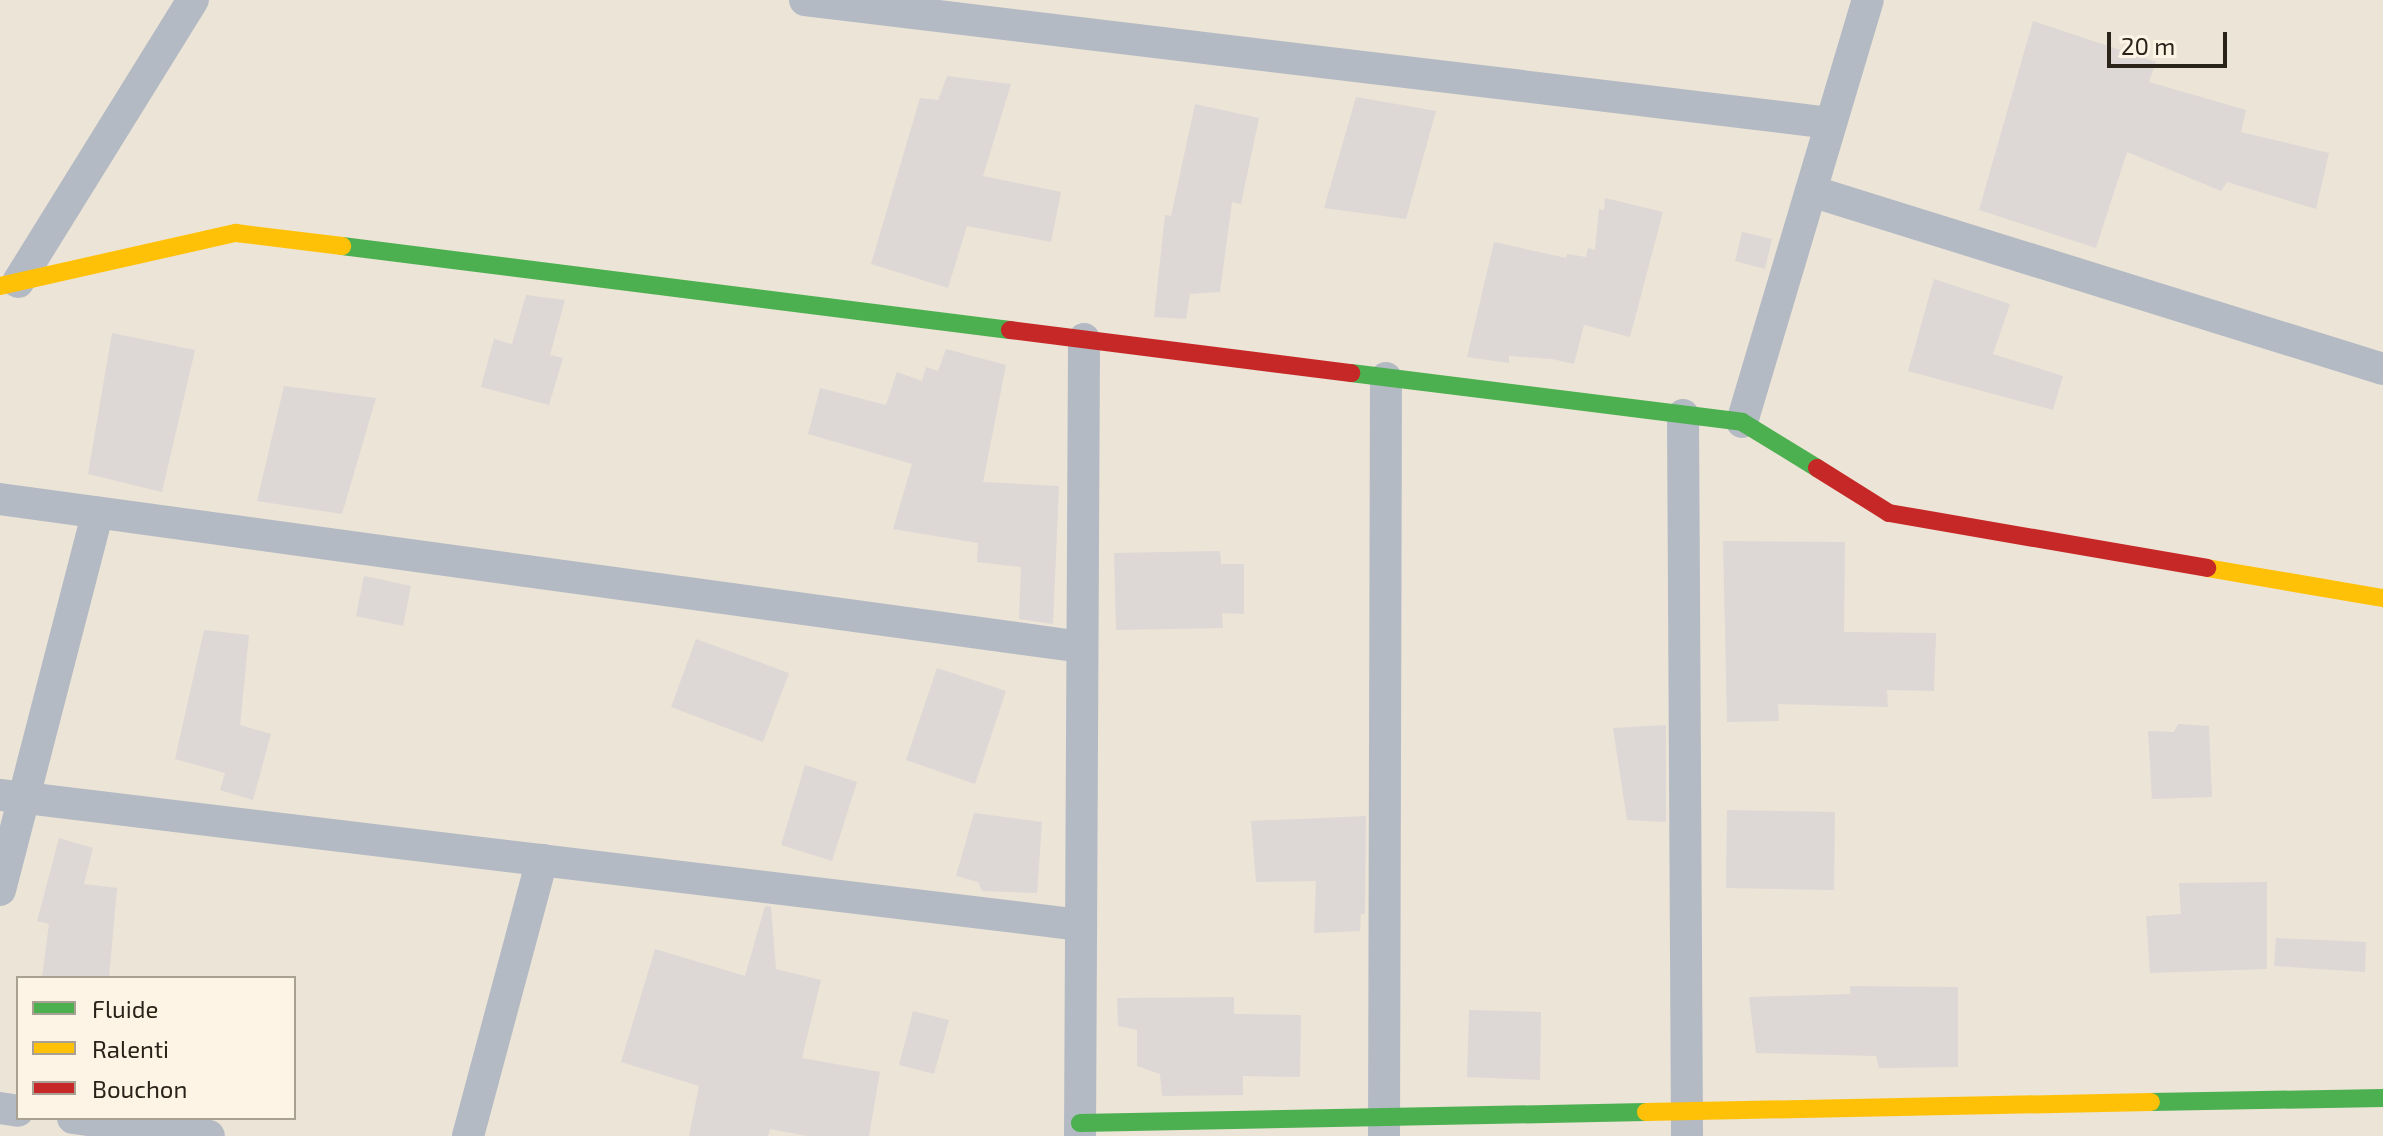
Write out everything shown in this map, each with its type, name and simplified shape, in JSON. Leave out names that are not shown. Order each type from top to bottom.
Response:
[{"type":"street","points":[[9,284],[193,0]]},
{"type":"street","points":[[805,0],[1831,123]]},
{"type":"street","points":[[1742,422],[1868,0]]},
{"type":"street","points":[[1811,191],[2383,369]]},
{"type":"street","points":[[9,284],[236,233],[1742,422],[1889,513],[2383,598]]},
{"type":"street","points":[[1084,339],[1080,1129],[1687,1124],[2383,1098]]},
{"type":"street","points":[[1384,1126],[1386,378]]},
{"type":"street","points":[[1683,415],[1687,1124]]},
{"type":"street","points":[[0,499],[1082,647]]},
{"type":"street","points":[[0,890],[12,797],[98,512]]},
{"type":"street","points":[[12,797],[1081,925]]},
{"type":"street","points":[[468,1136],[542,860]]},
{"type":"street","points":[[88,1120],[209,1136]]},
{"type":"building","points":[[2033,21],[2156,62],[2149,82],[2246,110],[2241,132],[2329,153],[2316,209],[2227,182],[2221,191],[2127,152],[2096,248],[1979,210]]},
{"type":"building","points":[[947,76],[1011,84],[983,176],[1061,192],[1051,242],[967,226],[948,288],[871,264],[920,98],[938,100]]},
{"type":"building","points":[[1356,97],[1436,111],[1406,219],[1324,208]]},
{"type":"building","points":[[1195,104],[1259,118],[1241,204],[1232,202],[1220,292],[1190,294],[1186,319],[1154,317],[1165,215],[1171,216]]},
{"type":"building","points":[[1605,198],[1663,212],[1630,337],[1584,325],[1574,364],[1509,356],[1509,363],[1467,357],[1494,242],[1566,258],[1567,254],[1586,257],[1588,248],[1595,250],[1599,209],[1604,210]]},
{"type":"building","points":[[1742,232],[1772,239],[1765,269],[1735,261]]},
{"type":"building","points":[[1934,279],[2010,304],[1993,354],[2063,376],[2053,410],[1908,371]]},
{"type":"building","points":[[526,295],[565,300],[550,355],[563,358],[549,405],[481,387],[494,339],[512,344]]},
{"type":"building","points":[[112,333],[195,350],[162,492],[88,474]]},
{"type":"building","points":[[946,349],[1006,365],[983,482],[1059,486],[1053,624],[1019,619],[1021,567],[977,562],[978,543],[893,529],[912,464],[808,434],[820,388],[886,405],[897,372],[922,381],[926,367],[938,371]]},
{"type":"building","points":[[284,386],[376,398],[342,514],[257,501]]},
{"type":"building","points":[[1723,541],[1845,542],[1844,632],[1936,633],[1934,691],[1887,690],[1888,707],[1778,704],[1779,721],[1727,722]]},
{"type":"building","points":[[1220,551],[1221,564],[1244,564],[1244,614],[1222,613],[1223,628],[1116,630],[1114,553]]},
{"type":"building","points":[[364,576],[411,586],[403,626],[356,616]]},
{"type":"building","points":[[204,630],[249,635],[240,725],[271,734],[253,800],[220,790],[225,773],[175,759]]},
{"type":"building","points":[[696,639],[789,673],[763,742],[671,707]]},
{"type":"building","points":[[937,668],[1006,691],[975,784],[906,760]]},
{"type":"building","points":[[2178,724],[2209,726],[2212,797],[2152,799],[2148,731],[2174,732]]},
{"type":"building","points":[[1666,725],[1666,822],[1627,820],[1613,728]]},
{"type":"building","points":[[805,765],[857,782],[832,861],[781,845]]},
{"type":"building","points":[[1727,810],[1835,812],[1834,890],[1726,888]]},
{"type":"building","points":[[974,813],[1042,822],[1037,893],[982,891],[978,882],[956,876]]},
{"type":"building","points":[[1366,816],[1365,914],[1361,914],[1360,931],[1314,933],[1316,881],[1256,882],[1251,821]]},
{"type":"building","points":[[59,838],[93,848],[84,884],[117,888],[109,976],[42,976],[49,924],[37,921]]},
{"type":"building","points":[[2267,882],[2267,969],[2150,973],[2146,916],[2181,914],[2179,883]]},
{"type":"building","points":[[765,906],[771,907],[776,969],[821,980],[802,1058],[880,1072],[869,1136],[807,1136],[770,1129],[768,1136],[689,1136],[699,1086],[621,1062],[655,949],[745,976]]},
{"type":"building","points":[[2276,938],[2366,942],[2365,972],[2274,966]]},
{"type":"building","points":[[1850,986],[1958,987],[1958,1067],[1879,1068],[1876,1056],[1756,1053],[1749,997],[1850,994]]},
{"type":"building","points":[[1234,997],[1234,1014],[1301,1015],[1300,1077],[1243,1076],[1243,1095],[1162,1096],[1160,1074],[1137,1066],[1137,1030],[1118,1026],[1117,998]]},
{"type":"building","points":[[1469,1010],[1541,1012],[1540,1080],[1467,1077]]},
{"type":"building","points":[[913,1011],[949,1020],[934,1074],[899,1065]]},
{"type":"traffic: fast","points":[[342,246],[1010,330]]},
{"type":"traffic: fast","points":[[1351,373],[1742,422],[1817,468]]},
{"type":"traffic: fast","points":[[2151,1102],[2383,1098]]},
{"type":"traffic: fast","points":[[1080,1123],[1646,1112]]},
{"type":"traffic: slow","points":[[0,286],[236,233],[342,246]]},
{"type":"traffic: slow","points":[[2207,568],[2383,598]]},
{"type":"traffic: slow","points":[[1646,1112],[2151,1102]]},
{"type":"traffic: jam","points":[[1010,330],[1351,373]]},
{"type":"traffic: jam","points":[[1817,468],[1889,513],[2207,568]]}]
